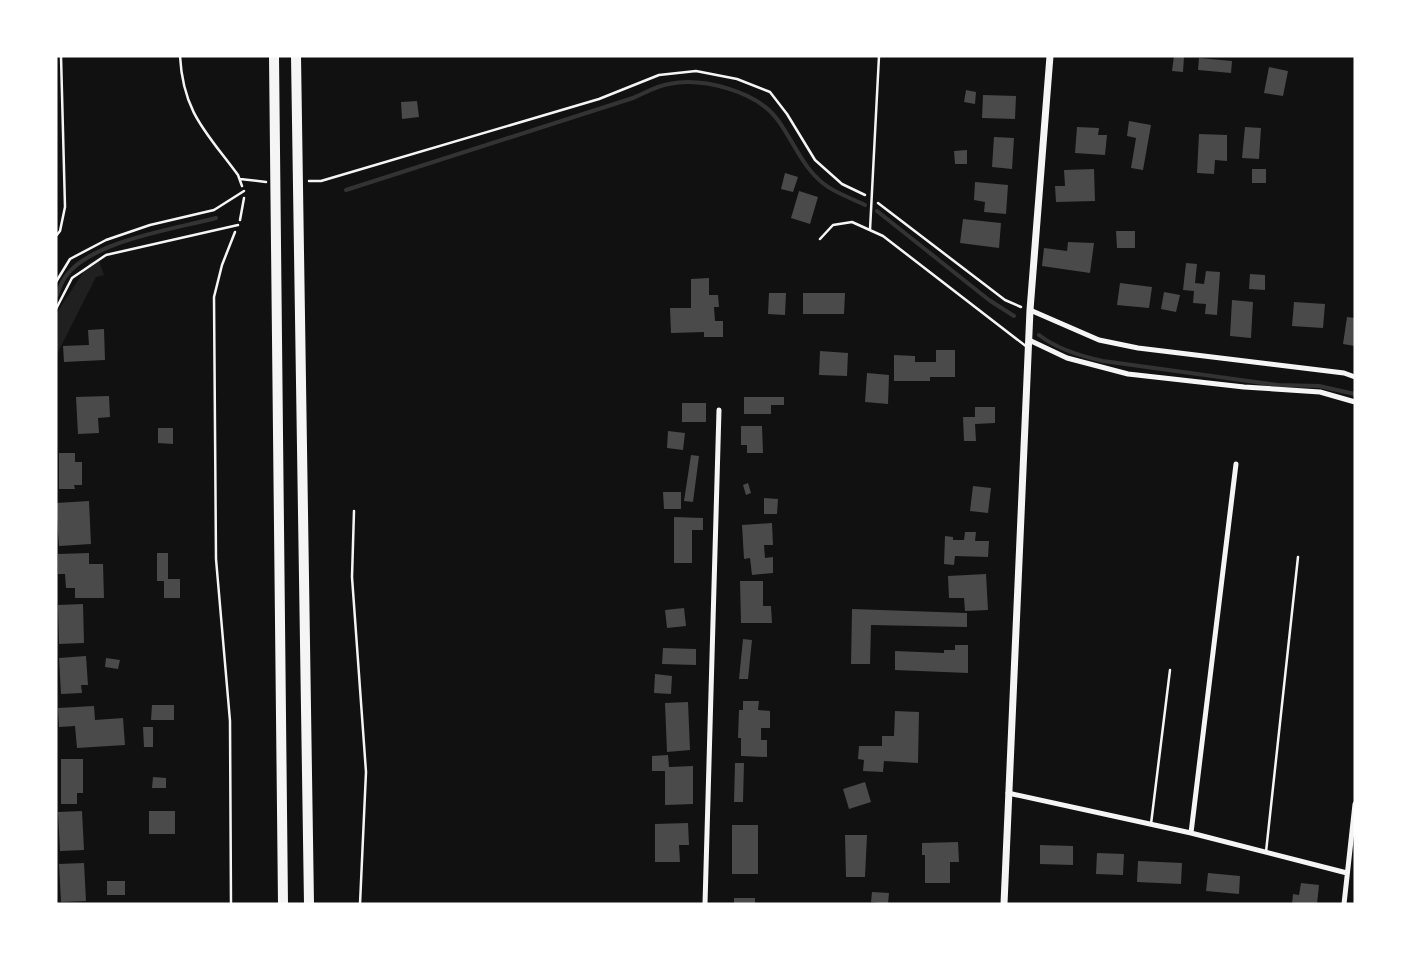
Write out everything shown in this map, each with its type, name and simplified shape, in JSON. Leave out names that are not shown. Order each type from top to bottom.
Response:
[{"type":"highway","points":[[274,56],[283,904]]},
{"type":"highway","points":[[296,56],[309,904]]},
{"type":"street","points":[[1004,904],[1030,310],[1050,56]]},
{"type":"street","points":[[1030,310],[1099,340],[1123,345],[1344,373],[1355,377]]},
{"type":"street","points":[[1029,340],[1067,358],[1128,374],[1244,387],[1320,392],[1355,402]]},
{"type":"street","points":[[705,904],[719,410]]},
{"type":"street","points":[[1190,833],[1236,464]]},
{"type":"street","points":[[1008,793],[1190,833],[1347,873]]},
{"type":"street","points":[[1344,904],[1355,804]]},
{"type":"lane","points":[[56,236],[60,231],[65,208],[61,56]]},
{"type":"lane","points":[[870,230],[879,56]]},
{"type":"lane","points":[[56,282],[70,259],[106,240],[150,225],[214,210],[244,191]]},
{"type":"lane","points":[[820,240],[833,225],[852,222],[883,236],[1028,348]]},
{"type":"lane","points":[[56,309],[72,278],[106,256],[238,225]]},
{"type":"lane","points":[[1266,852],[1298,557]]},
{"type":"lane","points":[[1151,824],[1170,670]]},
{"type":"path","points":[[180,56],[182,76],[192,113],[240,179],[244,191],[244,206],[222,265],[214,297],[216,559],[230,720],[230,904]]},
{"type":"path","points":[[321,181],[599,99],[659,76],[696,71],[737,79],[770,92],[787,114],[815,160],[842,184],[872,198],[1005,300],[1030,310]]},
{"type":"path","points":[[240,179],[259,182]]},
{"type":"path","points":[[354,512],[352,577],[366,772],[360,904]]},
{"type":"shaded area","points":[[99,261],[104,275],[96,277],[56,356],[56,314],[90,262]]},
{"type":"building","points":[[1174,56],[1184,57],[1183,72],[1172,71]]},
{"type":"building","points":[[1199,58],[1232,61],[1231,73],[1198,70]]},
{"type":"building","points":[[1269,67],[1288,71],[1283,96],[1264,93]]},
{"type":"building","points":[[966,90],[976,92],[975,104],[964,102]]},
{"type":"building","points":[[983,95],[1016,96],[1015,119],[982,118]]},
{"type":"building","points":[[417,101],[419,117],[402,119],[401,102]]},
{"type":"building","points":[[1129,121],[1151,125],[1143,170],[1131,168],[1136,138],[1127,136]]},
{"type":"building","points":[[1077,127],[1099,128],[1098,135],[1107,135],[1105,155],[1075,153]]},
{"type":"building","points":[[1245,127],[1261,128],[1259,159],[1242,158]]},
{"type":"building","points":[[1199,134],[1227,135],[1227,161],[1215,160],[1214,174],[1197,173]]},
{"type":"building","points":[[994,137],[1014,138],[1012,169],[992,167]]},
{"type":"building","points":[[967,150],[967,164],[955,164],[954,151]]},
{"type":"building","points":[[1094,169],[1095,201],[1056,202],[1055,186],[1065,186],[1064,170]]},
{"type":"building","points":[[1252,169],[1266,169],[1266,183],[1252,183]]},
{"type":"building","points":[[785,173],[798,177],[793,192],[781,189]]},
{"type":"building","points":[[975,182],[1008,185],[1006,214],[984,212],[985,202],[974,200]]},
{"type":"building","points":[[799,191],[818,197],[810,224],[791,218]]},
{"type":"building","points":[[963,219],[1001,223],[999,248],[960,243]]},
{"type":"building","points":[[1116,231],[1135,231],[1135,248],[1117,248]]},
{"type":"building","points":[[1068,242],[1094,243],[1090,273],[1042,266],[1044,248],[1067,251]]},
{"type":"building","points":[[1186,263],[1197,264],[1195,283],[1204,284],[1206,271],[1220,272],[1217,315],[1205,314],[1206,304],[1193,303],[1194,291],[1183,290]]},
{"type":"building","points":[[1250,274],[1265,275],[1265,290],[1249,289]]},
{"type":"building","points":[[709,278],[709,295],[718,295],[719,307],[714,307],[715,321],[723,321],[723,337],[704,337],[704,332],[671,333],[670,308],[691,308],[691,279]]},
{"type":"building","points":[[1120,283],[1152,287],[1149,308],[1117,305]]},
{"type":"building","points":[[1164,292],[1180,295],[1176,312],[1161,309]]},
{"type":"building","points":[[769,293],[786,293],[785,315],[768,314]]},
{"type":"building","points":[[803,293],[845,293],[844,314],[803,314]]},
{"type":"building","points":[[1232,300],[1253,302],[1251,338],[1230,336]]},
{"type":"building","points":[[1294,302],[1325,304],[1323,328],[1292,326]]},
{"type":"building","points":[[1347,317],[1355,318],[1355,346],[1343,344]]},
{"type":"building","points":[[104,329],[105,360],[64,362],[63,346],[89,345],[88,330]]},
{"type":"building","points":[[936,350],[955,350],[955,377],[930,377],[930,381],[894,381],[894,355],[915,356],[915,362],[936,362]]},
{"type":"building","points":[[820,351],[848,353],[847,376],[819,375]]},
{"type":"building","points":[[867,373],[889,375],[888,404],[865,402]]},
{"type":"building","points":[[109,396],[110,417],[98,418],[99,433],[78,434],[76,397]]},
{"type":"building","points":[[744,397],[784,397],[784,405],[771,405],[771,414],[744,414]]},
{"type":"building","points":[[682,403],[706,403],[706,422],[682,422]]},
{"type":"building","points":[[975,407],[995,407],[995,423],[975,424],[976,441],[964,441],[963,417],[975,417]]},
{"type":"building","points":[[741,426],[762,426],[763,453],[747,453],[747,445],[741,445]]},
{"type":"building","points":[[158,428],[173,428],[173,444],[158,443]]},
{"type":"building","points":[[668,431],[685,433],[683,450],[667,448]]},
{"type":"building","points":[[59,453],[75,453],[75,462],[82,462],[82,485],[74,485],[75,489],[59,489]]},
{"type":"building","points":[[691,455],[699,456],[693,502],[684,501]]},
{"type":"building","points":[[748,483],[751,493],[746,495],[743,485]]},
{"type":"building","points":[[973,486],[991,488],[988,513],[970,511]]},
{"type":"building","points":[[663,492],[681,492],[681,509],[664,509]]},
{"type":"building","points":[[764,498],[778,499],[777,514],[764,514]]},
{"type":"building","points":[[89,501],[91,544],[59,546],[56,503]]},
{"type":"building","points":[[674,517],[703,518],[703,530],[692,530],[692,563],[674,563]]},
{"type":"building","points":[[772,523],[773,545],[764,545],[765,558],[773,557],[773,573],[752,575],[750,558],[744,559],[742,525]]},
{"type":"building","points":[[965,532],[976,532],[975,541],[989,541],[988,557],[955,556],[954,565],[944,564],[945,536],[953,537],[953,540],[964,540]]},
{"type":"building","points":[[89,553],[89,564],[103,564],[104,598],[75,598],[75,588],[66,588],[65,574],[58,574],[58,554]]},
{"type":"building","points":[[157,553],[168,553],[168,579],[180,579],[180,598],[164,598],[164,581],[157,581]]},
{"type":"building","points":[[986,574],[988,610],[965,611],[964,598],[949,598],[948,576]]},
{"type":"building","points":[[740,581],[763,581],[763,606],[771,606],[772,623],[741,623]]},
{"type":"building","points":[[83,604],[84,643],[59,644],[58,605]]},
{"type":"building","points":[[684,608],[686,626],[667,628],[665,610]]},
{"type":"building","points":[[852,609],[967,613],[967,627],[871,625],[870,664],[851,664]]},
{"type":"building","points":[[743,639],[752,640],[748,679],[739,679]]},
{"type":"building","points":[[955,645],[968,645],[968,673],[895,670],[895,651],[944,653],[944,650],[955,650]]},
{"type":"building","points":[[663,648],[696,649],[696,665],[662,664]]},
{"type":"building","points":[[86,656],[88,685],[81,685],[82,693],[61,694],[59,658]]},
{"type":"building","points":[[106,658],[120,660],[118,669],[105,667]]},
{"type":"building","points":[[655,674],[672,676],[671,694],[654,693]]},
{"type":"building","points":[[743,701],[759,701],[758,710],[770,711],[770,728],[761,728],[761,740],[767,740],[767,757],[741,756],[741,738],[738,738],[739,710],[743,710]]},
{"type":"building","points":[[688,702],[690,750],[667,752],[665,703]]},
{"type":"building","points":[[152,705],[174,705],[174,720],[151,720]]},
{"type":"building","points":[[94,706],[95,720],[123,718],[125,745],[77,748],[75,726],[59,727],[58,708]]},
{"type":"building","points":[[895,711],[919,712],[918,763],[884,761],[883,772],[863,771],[864,760],[858,759],[859,746],[882,746],[882,736],[894,736]]},
{"type":"building","points":[[143,727],[153,727],[153,747],[144,747]]},
{"type":"building","points":[[668,755],[669,767],[693,766],[693,804],[665,805],[665,771],[652,771],[652,756]]},
{"type":"building","points":[[61,759],[83,759],[83,793],[77,793],[77,804],[61,804]]},
{"type":"building","points":[[735,763],[744,763],[743,802],[734,802]]},
{"type":"building","points":[[153,777],[166,778],[166,788],[152,788]]},
{"type":"building","points":[[865,782],[871,802],[849,809],[843,789]]},
{"type":"building","points":[[82,811],[84,850],[60,851],[58,812]]},
{"type":"building","points":[[149,811],[175,811],[175,834],[149,834]]},
{"type":"building","points":[[688,823],[689,845],[679,845],[680,862],[655,862],[655,824]]},
{"type":"building","points":[[732,825],[758,825],[758,874],[732,874]]},
{"type":"building","points":[[845,835],[867,835],[865,877],[846,877]]},
{"type":"building","points":[[958,842],[959,862],[950,862],[950,883],[925,883],[925,855],[922,855],[922,843]]},
{"type":"building","points":[[1040,845],[1073,846],[1073,865],[1040,864]]},
{"type":"building","points":[[1097,853],[1124,854],[1123,875],[1096,874]]},
{"type":"building","points":[[1138,861],[1182,863],[1181,884],[1137,882]]},
{"type":"building","points":[[84,863],[86,901],[61,902],[59,864]]},
{"type":"building","points":[[1208,873],[1240,876],[1239,894],[1206,891]]},
{"type":"building","points":[[107,881],[125,881],[125,895],[107,895]]},
{"type":"building","points":[[1301,883],[1319,885],[1317,904],[1292,904],[1293,894],[1299,895]]},
{"type":"building","points":[[872,892],[889,893],[888,904],[871,902]]},
{"type":"building","points":[[734,898],[755,898],[755,904],[734,904]]},
{"type":"waterway","points":[[346,190],[633,98],[660,86],[682,82],[728,88],[756,101],[768,109],[783,127],[804,162],[816,177],[833,190],[865,205]]},
{"type":"waterway","points":[[877,211],[989,300],[1014,316]]},
{"type":"waterway","points":[[56,297],[66,276],[78,264],[94,254],[135,238],[216,218]]},
{"type":"waterway","points":[[1039,335],[1069,351],[1103,361],[1278,385],[1319,386],[1355,394]]}]
